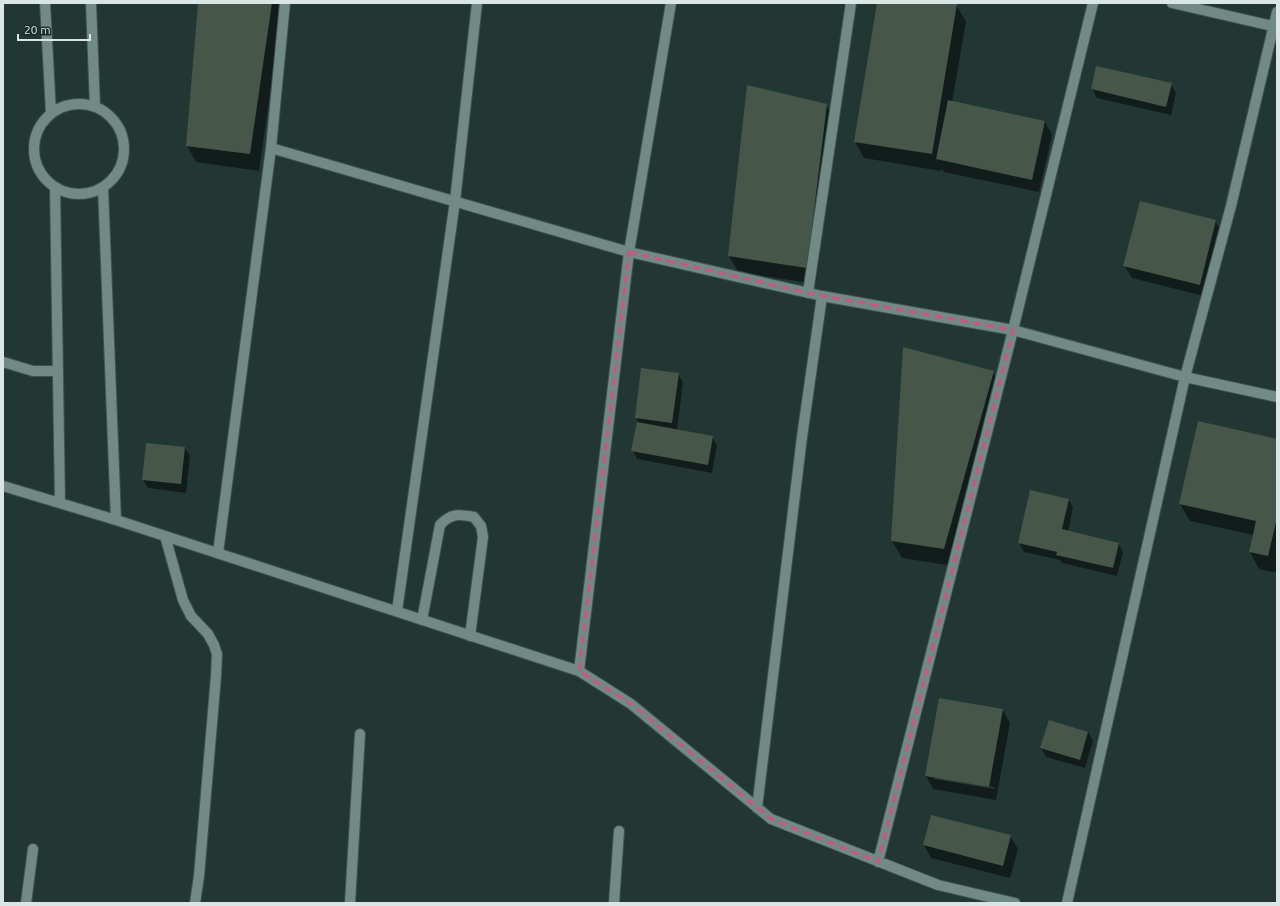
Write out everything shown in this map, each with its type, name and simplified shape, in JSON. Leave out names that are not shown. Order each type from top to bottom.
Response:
[{"type":"street","points":[[45,3],[51,113]]},
{"type":"street","points":[[91,3],[95,107]]},
{"type":"street","points":[[218,553],[271,148],[286,3]]},
{"type":"street","points":[[397,611],[455,201],[477,3]]},
{"type":"street","points":[[579,671],[629,252],[671,3]]},
{"type":"street","points":[[808,293],[851,3]]},
{"type":"street","points":[[878,862],[1013,330],[1093,3]]},
{"type":"street","points":[[1172,3],[1276,27]]},
{"type":"street","points":[[1067,903],[1185,377],[1231,206],[1276,27],[1277,12]]},
{"type":"street","points":[[72,104],[95,107],[106,113],[115,122],[121,132],[124,144],[120,168],[113,179],[103,187],[92,192],[79,194],[55,188],[46,180],[38,170],[34,158],[34,145],[36,133],[42,122],[51,113],[72,104]]},
{"type":"street","points":[[271,148],[629,252],[822,296],[1013,330],[1185,377],[1277,397]]},
{"type":"street","points":[[103,187],[116,520]]},
{"type":"street","points":[[55,188],[60,503]]},
{"type":"street","points":[[757,808],[802,437],[822,296]]},
{"type":"street","points":[[3,362],[33,371],[58,371]]},
{"type":"street","points":[[3,486],[116,520],[579,671],[631,704],[771,819],[938,885],[1015,903]]},
{"type":"street","points":[[422,620],[440,525],[447,518],[460,514],[474,517],[481,526],[483,537],[470,636]]},
{"type":"street","points":[[165,536],[183,600],[191,616],[208,634],[217,654],[214,707],[199,876],[195,903]]},
{"type":"street","points":[[350,903],[360,734]]},
{"type":"street","points":[[614,903],[619,831]]},
{"type":"street","points":[[26,903],[33,849]]},
{"type":"highlighted area","points":[[629,252],[808,293],[1013,330],[878,862],[771,819],[631,704],[579,671]]},
{"type":"building","points":[[198,3],[272,3],[250,154],[186,146]]},
{"type":"building","points":[[877,3],[957,4],[932,154],[854,142]]},
{"type":"building","points":[[1096,66],[1172,83],[1166,107],[1091,89]]},
{"type":"building","points":[[747,85],[827,104],[807,268],[728,256]]},
{"type":"building","points":[[948,100],[1045,121],[1032,180],[936,159]]},
{"type":"building","points":[[1140,201],[1216,220],[1200,285],[1123,266]]},
{"type":"building","points":[[903,347],[994,371],[944,549],[891,541]]},
{"type":"building","points":[[641,368],[679,373],[672,423],[635,418]]},
{"type":"building","points":[[1198,421],[1277,439],[1277,518],[1268,556],[1249,552],[1256,521],[1179,504]]},
{"type":"building","points":[[637,422],[713,436],[708,465],[631,451]]},
{"type":"building","points":[[146,443],[185,447],[181,484],[142,480]]},
{"type":"building","points":[[1030,490],[1069,499],[1062,529],[1119,543],[1113,568],[1056,555],[1057,552],[1018,543]]},
{"type":"building","points":[[939,698],[1003,709],[989,787],[925,776]]},
{"type":"building","points":[[1049,720],[1088,732],[1080,760],[1040,748]]},
{"type":"building","points":[[931,815],[1011,835],[1003,866],[923,845]]}]
